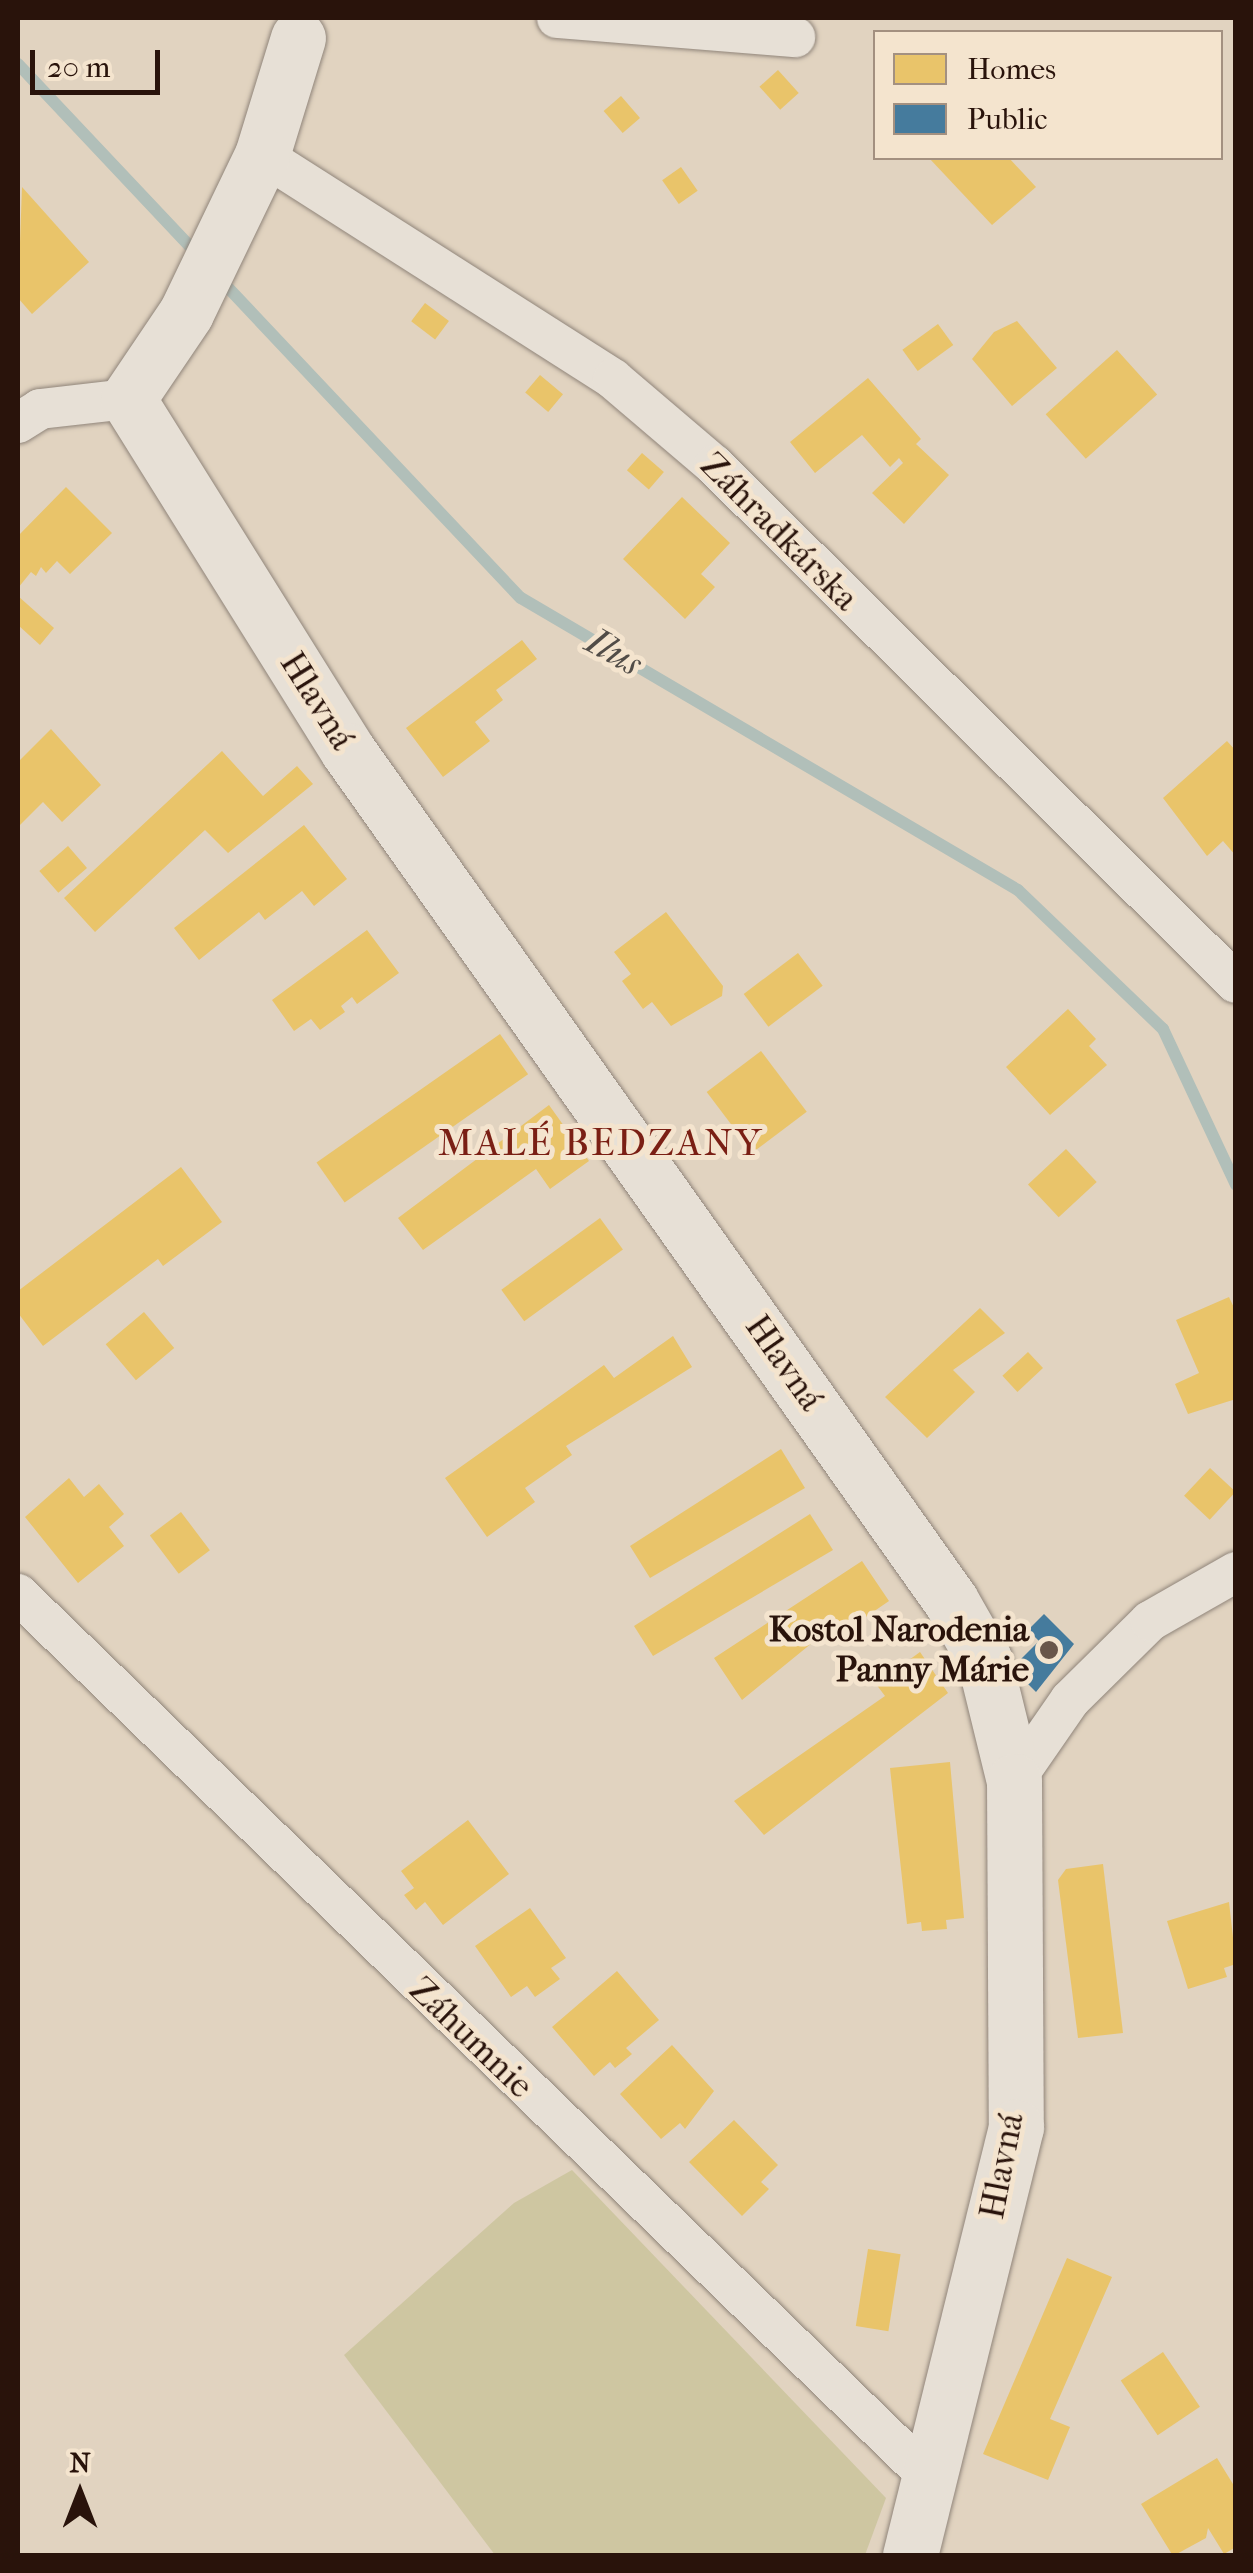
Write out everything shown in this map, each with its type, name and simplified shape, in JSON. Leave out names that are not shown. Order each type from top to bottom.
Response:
[{"type":"street","points":[[557,18],[795,37]]},
{"type":"street","points":[[18,423],[40,409],[128,399],[186,313],[262,155],[308,28]]},
{"type":"street","name":"Záhradkárska","points":[[262,155],[515,312],[627,391],[714,465],[1236,983]]},
{"type":"street","name":"Hlavná","points":[[128,399],[348,751],[951,1600],[984,1659],[1014,1781],[1016,2127],[910,2556]]},
{"type":"street","points":[[1014,1781],[1070,1700],[1150,1620],[1236,1572]]},
{"type":"street","name":"Záhumnie","points":[[18,1594],[929,2477]]},
{"type":"shaded area","points":[[572,2170],[886,2498],[865,2555],[495,2555],[344,2355],[514,2203]]},
{"type":"building: Homes","points":[[778,70],[799,93],[780,110],[759,87]]},
{"type":"building: Homes","points":[[621,96],[640,118],[623,133],[604,111]]},
{"type":"building: Homes","points":[[931,160],[1011,160],[1036,187],[992,225]]},
{"type":"building: Homes","points":[[681,167],[698,191],[679,204],[662,180]]},
{"type":"building: Homes","points":[[22,187],[89,262],[32,314],[18,298]]},
{"type":"building: Homes","points":[[425,303],[449,321],[435,339],[411,321]]},
{"type":"building: Homes","points":[[1017,321],[1057,368],[1012,406],[972,359],[994,332]]},
{"type":"building: Homes","points":[[938,324],[953,345],[918,371],[902,350]]},
{"type":"building: Homes","points":[[1117,350],[1157,395],[1086,459],[1046,414]]},
{"type":"building: Homes","points":[[540,375],[563,394],[548,412],[525,393]]},
{"type":"building: Homes","points":[[868,378],[921,439],[916,444],[949,475],[904,524],[872,493],[903,463],[899,458],[890,467],[862,435],[815,473],[790,442]]},
{"type":"building: Homes","points":[[642,453],[664,472],[649,489],[627,470]]},
{"type":"building: Homes","points":[[66,487],[112,533],[70,574],[57,561],[46,573],[41,567],[36,576],[31,572],[18,588],[18,536]]},
{"type":"building: Homes","points":[[682,497],[730,543],[701,574],[715,587],[685,619],[623,559]]},
{"type":"building: Homes","points":[[18,596],[54,628],[40,645],[18,625]]},
{"type":"building: Homes","points":[[522,640],[537,659],[496,690],[503,700],[475,722],[490,741],[443,777],[406,728]]},
{"type":"building: Homes","points":[[51,729],[101,785],[62,822],[43,802],[18,827],[18,762]]},
{"type":"building: Homes","points":[[1227,741],[1236,751],[1236,856],[1223,841],[1207,856],[1163,798]]},
{"type":"building: Homes","points":[[222,751],[263,796],[297,766],[313,784],[228,853],[205,830],[95,932],[64,898]]},
{"type":"building: Homes","points":[[304,825],[347,879],[314,906],[302,891],[265,920],[259,912],[199,960],[174,928]]},
{"type":"building: Homes","points":[[68,846],[87,868],[58,893],[39,871]]},
{"type":"building: Homes","points":[[666,912],[723,986],[722,996],[671,1026],[652,1002],[643,1009],[622,981],[631,974],[614,952]]},
{"type":"building: Homes","points":[[367,930],[399,973],[357,1004],[352,997],[341,1006],[345,1012],[320,1030],[311,1019],[294,1031],[272,1000]]},
{"type":"building: Homes","points":[[798,953],[823,986],[768,1027],[744,994]]},
{"type":"building: Homes","points":[[1068,1009],[1096,1039],[1089,1046],[1107,1065],[1050,1115],[1006,1067]]},
{"type":"building: Homes","points":[[500,1034],[528,1074],[345,1203],[317,1162]]},
{"type":"building: Homes","points":[[761,1051],[807,1112],[752,1153],[707,1092]]},
{"type":"building: Homes","points":[[549,1105],[589,1161],[550,1189],[536,1169],[423,1250],[398,1218]]},
{"type":"building: Homes","points":[[1066,1149],[1097,1182],[1059,1217],[1028,1184]]},
{"type":"building: Homes","points":[[181,1167],[222,1222],[163,1266],[158,1259],[43,1346],[18,1313],[18,1291]]},
{"type":"building: Homes","points":[[600,1218],[623,1250],[524,1321],[501,1290]]},
{"type":"building: Homes","points":[[1229,1297],[1236,1312],[1236,1399],[1188,1414],[1175,1384],[1199,1373],[1176,1320]]},
{"type":"building: Homes","points":[[980,1308],[1005,1333],[953,1370],[975,1392],[927,1438],[885,1397]]},
{"type":"building: Homes","points":[[144,1312],[174,1348],[136,1380],[106,1344]]},
{"type":"building: Homes","points":[[673,1336],[692,1367],[566,1446],[572,1455],[525,1488],[535,1502],[487,1537],[445,1478],[604,1365],[614,1378]]},
{"type":"building: Homes","points":[[1028,1352],[1043,1368],[1017,1392],[1002,1376]]},
{"type":"building: Homes","points":[[781,1449],[805,1488],[650,1578],[630,1546]]},
{"type":"building: Homes","points":[[1210,1468],[1236,1492],[1210,1520],[1184,1496]]},
{"type":"building: Homes","points":[[69,1478],[84,1497],[99,1484],[124,1514],[109,1527],[124,1546],[78,1583],[25,1517]]},
{"type":"building: Homes","points":[[181,1512],[210,1550],[179,1574],[150,1535]]},
{"type":"building: Homes","points":[[810,1514],[833,1550],[653,1656],[634,1626]]},
{"type":"building: Homes","points":[[862,1561],[889,1601],[841,1634],[834,1625],[742,1700],[714,1658]]},
{"type":"building: Homes","points":[[920,1652],[948,1693],[764,1835],[734,1801],[885,1696],[876,1684]]},
{"type":"building: Homes","points":[[950,1762],[964,1918],[946,1920],[947,1929],[922,1931],[921,1922],[907,1924],[890,1768]]},
{"type":"building: Homes","points":[[468,1820],[509,1874],[443,1925],[425,1902],[416,1910],[404,1895],[414,1888],[401,1871]]},
{"type":"building: Homes","points":[[1103,1864],[1123,2033],[1078,2038],[1058,1880],[1066,1869]]},
{"type":"building: Homes","points":[[1229,1902],[1236,1964],[1224,1968],[1227,1977],[1188,1989],[1167,1921]]},
{"type":"building: Homes","points":[[530,1908],[566,1958],[551,1968],[560,1979],[535,1997],[527,1986],[511,1997],[475,1946]]},
{"type":"building: Homes","points":[[617,1971],[659,2020],[626,2048],[632,2054],[615,2068],[610,2062],[594,2076],[552,2027]]},
{"type":"building: Homes","points":[[672,2045],[714,2091],[685,2129],[680,2123],[661,2139],[620,2094]]},
{"type":"building: Homes","points":[[734,2120],[778,2165],[761,2182],[769,2189],[742,2216],[689,2162]]},
{"type":"building: Homes","points":[[868,2249],[901,2254],[888,2331],[856,2326]]},
{"type":"building: Homes","points":[[1067,2258],[1112,2277],[1050,2419],[1070,2427],[1048,2480],[983,2454]]},
{"type":"building: Homes","points":[[1163,2352],[1200,2407],[1158,2435],[1121,2381]]},
{"type":"building: Homes","points":[[1217,2458],[1236,2489],[1236,2547],[1224,2554],[1208,2528],[1206,2538],[1173,2556],[1141,2504]]},
{"type":"building: Public","name":"Kostol Narodenia Panny Márie","points":[[1044,1614],[1074,1644],[1036,1692],[1012,1668],[1039,1641],[1028,1630]]},
{"type":"waterway","name":"Ilus","points":[[18,64],[198,255]]},
{"type":"waterway","name":"Ilus","points":[[218,277],[521,598],[1018,890],[1163,1029],[1236,1185]]},
{"type":"place","name":"Kostol Narodenia Panny Márie","points":[[1049,1650]]},
{"type":"district","name":"MALÉ BEDZANY","points":[[601,1143]]}]
